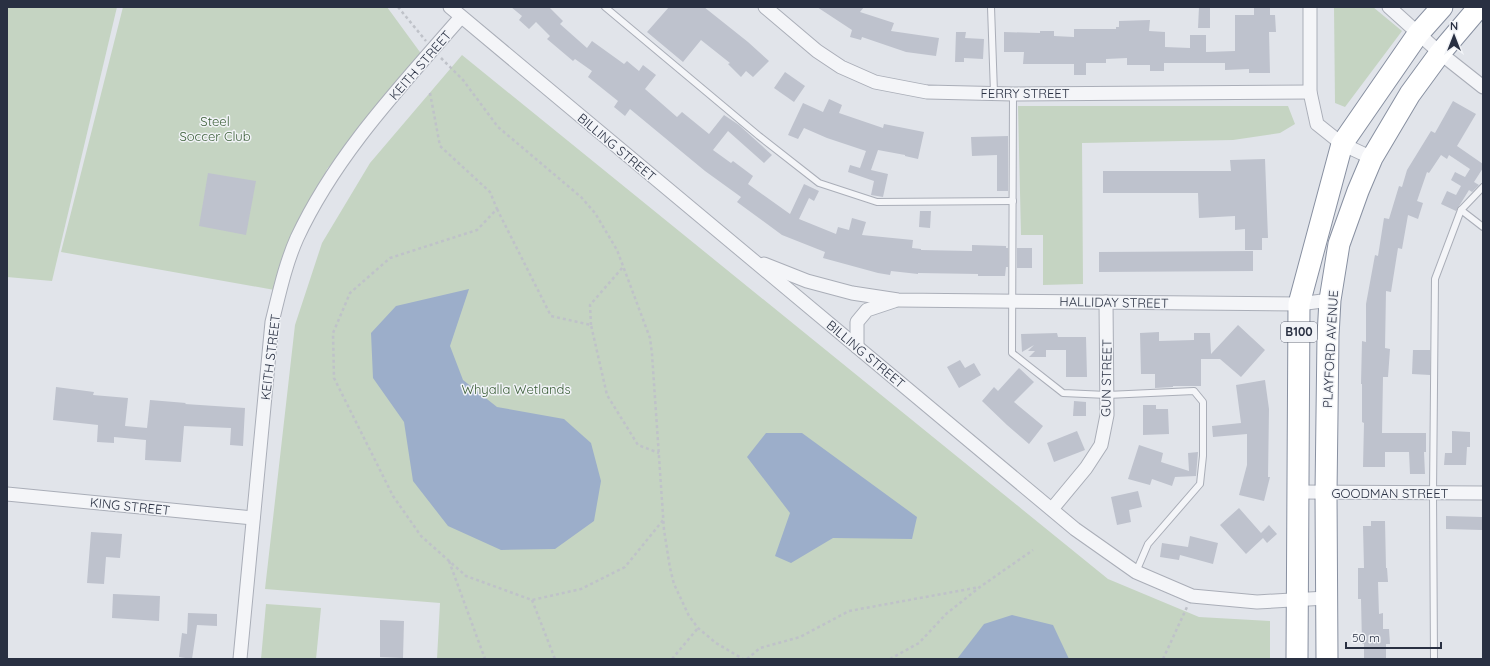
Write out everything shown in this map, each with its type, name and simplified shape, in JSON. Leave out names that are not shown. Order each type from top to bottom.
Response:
[{"type":"highway","name":"B100","points":[[1298,659],[1299,304],[1342,144],[1418,34],[1442,7]]},
{"type":"highway","name":"PLAYFORD AVENUE","points":[[1327,659],[1326,493],[1328,336],[1330,300],[1340,244],[1358,191],[1372,158],[1410,94],[1440,53],[1479,7]]},
{"type":"street","name":"BILLING STREET","points":[[450,7],[1076,529],[1136,572],[1192,596],[1257,602],[1326,598]]},
{"type":"street","name":"FERRY STREET","points":[[765,7],[817,50],[841,67],[875,82],[926,92],[1013,94],[1310,92]]},
{"type":"street","points":[[1310,7],[1310,92],[1318,124],[1342,144],[1372,158]]},
{"type":"street","points":[[1389,7],[1440,53],[1483,87]]},
{"type":"street","name":"KEITH STREET","points":[[240,659],[272,322],[283,278],[297,239],[325,186],[355,142],[462,17]]},
{"type":"street","name":"HALLIDAY STREET","points":[[751,258],[807,282],[852,293],[898,300],[1299,304],[1330,300]]},
{"type":"street","name":"HALLIDAY STREET","points":[[857,347],[857,322],[867,310],[898,300]]},
{"type":"street","name":"GUN STREET","points":[[1052,509],[1086,468],[1101,445],[1107,415],[1106,302]]},
{"type":"street","name":"GOODMAN STREET","points":[[1298,492],[1483,493]]},
{"type":"street","name":"KING STREET","points":[[7,494],[253,518]]},
{"type":"lane","points":[[605,7],[759,136],[819,183],[877,202],[1013,201]]},
{"type":"lane","points":[[991,7],[994,93]]},
{"type":"lane","points":[[1013,94],[1012,353],[1063,393],[1107,395],[1194,391],[1203,402],[1203,456],[1200,484],[1148,544],[1136,572]]},
{"type":"lane","points":[[1434,659],[1433,493],[1435,279],[1461,210],[1483,187]]},
{"type":"lane","points":[[1461,210],[1483,227]]},
{"type":"path","points":[[398,7],[433,50],[463,80],[498,127],[582,197],[595,213],[617,250],[650,338],[664,519],[670,568],[674,584],[690,616],[698,628],[716,643],[743,659]]},
{"type":"path","points":[[430,93],[440,146],[490,192],[497,209],[551,316],[591,325]]},
{"type":"path","points":[[497,209],[477,230],[390,258],[350,293],[333,333],[334,378],[393,496],[421,536],[466,576],[532,600],[582,589],[625,567],[664,519]]},
{"type":"path","points":[[623,267],[590,305],[591,325],[607,395],[638,445],[659,453]]},
{"type":"path","points":[[890,659],[919,643],[946,614],[980,587],[1033,550]]},
{"type":"path","points":[[448,560],[485,659]]},
{"type":"path","points":[[747,659],[760,648],[800,637],[849,611],[980,587]]},
{"type":"path","points":[[1163,659],[1192,596]]},
{"type":"path","points":[[532,600],[555,659]]},
{"type":"path","points":[[672,659],[698,628]]},
{"type":"green space","points":[[7,7],[117,7],[52,281],[7,277]]},
{"type":"green space","name":"Steel Soccer Club","points":[[123,7],[387,7],[425,59],[327,169],[280,291],[61,252]]},
{"type":"green space","points":[[1334,7],[1373,7],[1402,31],[1345,107],[1335,103]]},
{"type":"green space","name":"Whyalla Wetlands","points":[[462,55],[1108,579],[1199,617],[1270,621],[1270,659],[437,659],[440,603],[265,589],[295,325],[322,243],[370,163]]},
{"type":"green space","points":[[1018,106],[1288,106],[1295,124],[1280,133],[1233,140],[1082,143],[1083,284],[1043,285],[1043,235],[1021,235]]},
{"type":"green space","points":[[266,604],[321,608],[316,659],[261,659]]},
{"type":"water","points":[[469,289],[450,346],[463,380],[497,407],[564,419],[591,443],[601,481],[594,521],[555,549],[501,550],[448,526],[413,481],[404,422],[373,378],[371,333],[396,306]]},
{"type":"water","points":[[766,433],[802,433],[917,517],[912,539],[833,538],[791,563],[775,556],[790,513],[747,457]]},
{"type":"water","points":[[1012,615],[1053,625],[1069,659],[957,659],[984,624]]},
{"type":"building","points":[[511,7],[549,7],[563,21],[560,24],[587,48],[592,41],[624,64],[627,61],[639,71],[643,65],[656,75],[645,89],[677,117],[682,112],[709,134],[724,115],[739,125],[772,155],[764,163],[728,131],[713,150],[731,163],[733,161],[753,176],[748,184],[790,214],[804,184],[819,191],[814,201],[809,198],[799,219],[836,234],[838,227],[849,230],[852,218],[866,222],[862,235],[913,240],[912,248],[921,250],[972,251],[972,245],[1006,246],[1006,248],[1008,248],[1008,267],[1006,267],[1005,276],[978,276],[978,274],[918,274],[891,271],[890,275],[823,258],[825,252],[782,235],[737,202],[741,197],[705,171],[630,109],[625,116],[614,107],[618,101],[588,77],[592,71],[575,59],[573,61],[547,39],[550,36],[536,22],[529,29],[519,20],[522,16]]},
{"type":"building","points":[[669,7],[704,7],[769,61],[753,77],[746,71],[741,77],[728,64],[730,63],[701,40],[683,62],[647,32]]},
{"type":"building","points":[[817,7],[864,7],[860,12],[894,23],[891,31],[939,38],[936,56],[906,52],[862,37],[861,40],[850,37],[852,30]]},
{"type":"building","points":[[1199,7],[1210,7],[1210,28],[1198,28]]},
{"type":"building","points":[[1254,7],[1270,7],[1270,15],[1275,15],[1276,32],[1269,32],[1270,73],[1249,73],[1249,69],[1225,70],[1225,63],[1164,63],[1164,71],[1150,71],[1150,65],[1127,65],[1127,58],[1106,59],[1106,63],[1086,63],[1086,75],[1074,75],[1074,64],[1023,64],[1024,52],[1004,52],[1004,32],[1040,33],[1040,31],[1054,31],[1054,36],[1074,37],[1074,29],[1116,29],[1116,27],[1119,27],[1119,21],[1150,20],[1149,31],[1165,32],[1165,47],[1190,48],[1190,35],[1206,35],[1206,52],[1235,51],[1235,15],[1254,15]]},
{"type":"building","points":[[956,32],[966,32],[965,38],[984,39],[983,59],[964,58],[964,62],[955,62]]},
{"type":"building","points":[[785,72],[805,86],[794,102],[774,88]]},
{"type":"building","points":[[829,99],[842,105],[839,113],[883,128],[884,124],[924,132],[918,159],[878,150],[871,170],[888,174],[883,197],[871,195],[874,181],[848,172],[850,165],[860,168],[866,151],[827,138],[804,128],[798,139],[788,135],[803,103],[823,112]]},
{"type":"building","points":[[1453,101],[1476,114],[1457,146],[1483,164],[1483,168],[1474,182],[1479,185],[1472,192],[1469,190],[1456,211],[1441,204],[1447,191],[1456,195],[1461,186],[1451,180],[1455,172],[1465,177],[1470,169],[1449,155],[1447,159],[1441,155],[1429,173],[1427,172],[1417,201],[1423,203],[1418,219],[1408,215],[1402,249],[1398,248],[1391,292],[1386,291],[1385,348],[1390,349],[1388,377],[1383,377],[1382,433],[1426,433],[1426,452],[1424,452],[1425,474],[1410,474],[1409,452],[1385,452],[1385,467],[1363,467],[1364,423],[1362,422],[1361,384],[1362,341],[1366,342],[1366,304],[1375,255],[1378,256],[1384,218],[1389,219],[1399,186],[1402,187],[1407,170],[1431,131],[1435,133]]},
{"type":"building","points":[[1008,136],[1008,191],[997,191],[997,155],[972,156],[971,137]]},
{"type":"building","points":[[1265,159],[1268,238],[1262,238],[1262,250],[1245,250],[1245,229],[1235,230],[1235,216],[1199,218],[1198,193],[1103,193],[1103,171],[1231,171],[1230,160]]},
{"type":"building","points":[[208,173],[256,181],[246,235],[199,226]]},
{"type":"building","points":[[920,211],[931,211],[930,228],[919,227]]},
{"type":"building","points":[[1017,248],[1032,248],[1032,268],[1017,268]]},
{"type":"building","points":[[1253,251],[1253,271],[1099,272],[1099,252]]},
{"type":"building","points":[[1238,325],[1265,350],[1241,377],[1220,359],[1201,359],[1201,386],[1173,386],[1155,388],[1155,374],[1141,374],[1140,333],[1159,332],[1159,341],[1194,340],[1194,333],[1210,333],[1211,354]]},
{"type":"building","points":[[1057,333],[1058,337],[1086,337],[1087,377],[1066,377],[1066,350],[1046,350],[1046,357],[1029,357],[1035,351],[1028,351],[1034,345],[1022,352],[1021,334]]},
{"type":"building","points":[[1413,350],[1430,350],[1430,375],[1412,374]]},
{"type":"building","points":[[960,360],[965,368],[974,363],[981,375],[959,388],[947,367]]},
{"type":"building","points":[[1019,368],[1034,382],[1014,402],[1043,426],[1029,444],[982,401],[994,387],[998,391]]},
{"type":"building","points":[[1265,380],[1269,409],[1268,477],[1270,477],[1264,501],[1239,495],[1247,465],[1247,434],[1213,437],[1212,426],[1241,423],[1236,385]]},
{"type":"building","points":[[56,387],[94,392],[93,395],[128,398],[125,426],[147,428],[150,400],[245,408],[243,446],[230,445],[231,428],[184,426],[181,462],[145,460],[146,440],[114,437],[114,443],[97,442],[98,425],[53,420]]},
{"type":"building","points":[[1074,401],[1086,402],[1086,416],[1073,416]]},
{"type":"building","points":[[1143,405],[1156,405],[1156,409],[1168,409],[1169,434],[1143,435]]},
{"type":"building","points":[[1077,431],[1085,450],[1054,462],[1047,443]]},
{"type":"building","points":[[1452,431],[1470,432],[1470,447],[1467,447],[1466,465],[1444,465],[1445,453],[1452,453]]},
{"type":"building","points":[[1139,445],[1163,453],[1161,462],[1189,471],[1188,453],[1198,452],[1196,476],[1175,477],[1172,486],[1152,479],[1150,485],[1128,479]]},
{"type":"building","points":[[1138,491],[1142,507],[1129,510],[1131,522],[1117,525],[1111,497]]},
{"type":"building","points":[[1239,508],[1261,533],[1269,525],[1277,534],[1267,543],[1263,538],[1246,554],[1220,525]]},
{"type":"building","points":[[1446,516],[1482,517],[1482,530],[1446,529]]},
{"type":"building","points":[[1371,521],[1385,521],[1386,568],[1388,582],[1378,582],[1379,614],[1383,613],[1383,629],[1389,629],[1390,644],[1386,644],[1386,659],[1364,659],[1364,644],[1362,644],[1361,599],[1358,599],[1358,568],[1364,568],[1363,526],[1371,526]]},
{"type":"building","points":[[91,532],[122,534],[120,558],[106,557],[104,584],[87,583]]},
{"type":"building","points":[[1190,536],[1218,543],[1213,564],[1180,555],[1179,560],[1160,557],[1162,543],[1188,547]]},
{"type":"building","points":[[113,594],[160,596],[159,621],[112,618]]},
{"type":"building","points":[[188,613],[217,614],[217,626],[197,625],[192,659],[179,657],[182,633],[187,634]]},
{"type":"building","points":[[380,620],[404,621],[403,658],[380,657]]}]
